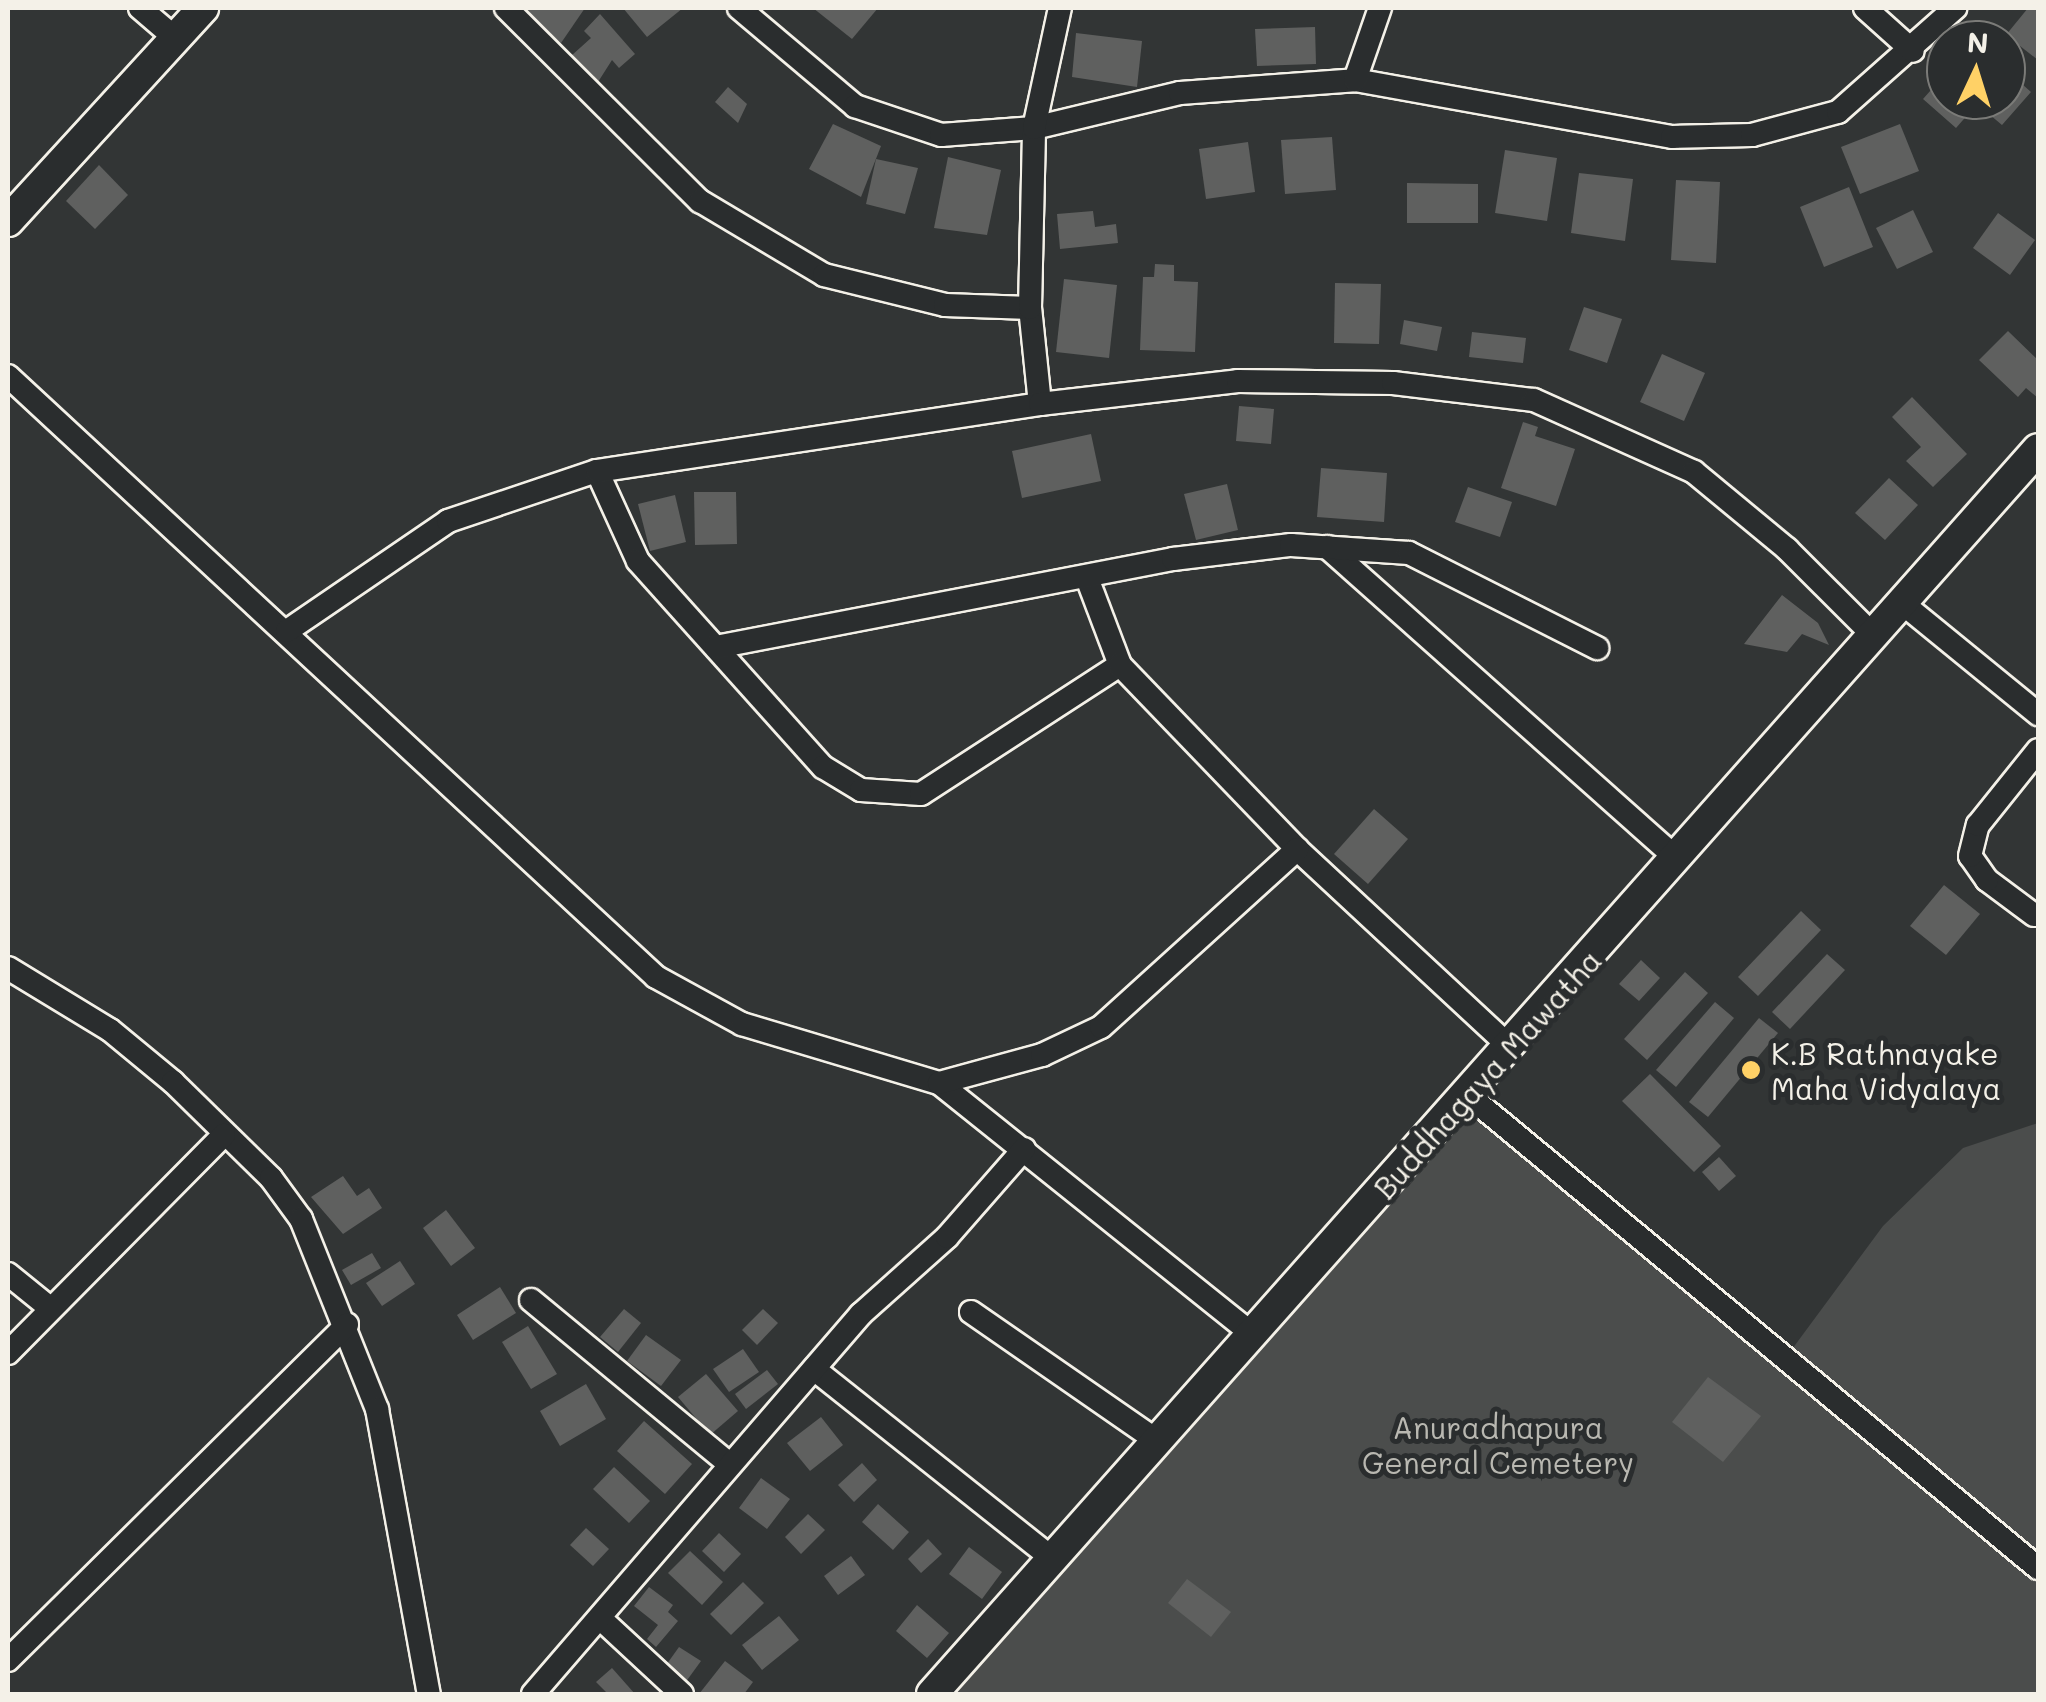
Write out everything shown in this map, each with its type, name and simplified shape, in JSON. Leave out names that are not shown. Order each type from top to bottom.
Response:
[{"type":"main road","points":[[8,221],[203,8]]},
{"type":"main road","name":"Buddhagaya Mawatha","points":[[932,1694],[1511,1048],[2038,449]]},
{"type":"street","points":[[140,8],[175,38]]},
{"type":"street","points":[[506,8],[700,201],[824,275],[945,305],[1030,308]]},
{"type":"street","points":[[739,8],[855,106],[941,135],[1034,128],[1180,93],[1355,80],[1672,136],[1752,136],[1838,112],[1914,51],[1955,8]]},
{"type":"street","points":[[1040,404],[1030,308],[1034,128],[1060,8]]},
{"type":"street","points":[[1355,80],[1380,8]]},
{"type":"street","points":[[1864,8],[1914,51]]},
{"type":"street","points":[[8,376],[656,977],[742,1024],[939,1083],[1254,1336]]},
{"type":"street","points":[[287,631],[448,522],[597,471],[1040,404],[1238,381],[1393,383],[1534,400],[1694,472],[1787,549],[1873,635]]},
{"type":"street","points":[[597,471],[638,561],[824,767],[861,790],[890,795],[921,794],[1120,665]]},
{"type":"street","points":[[716,648],[1225,550],[1327,546],[1409,553],[1597,648]]},
{"type":"street","points":[[1327,546],[1677,858]]},
{"type":"street","points":[[1087,578],[1120,665],[1297,849],[1511,1048]]},
{"type":"street","points":[[1902,603],[2038,714]]},
{"type":"street","points":[[2034,915],[1987,880],[1970,856],[1978,825],[2038,750]]},
{"type":"street","points":[[939,1083],[1042,1054],[1102,1027],[1297,849]]},
{"type":"street","points":[[8,968],[110,1030],[271,1178],[301,1219],[347,1324],[376,1409],[430,1694]]},
{"type":"street","points":[[1468,1096],[2038,1568]]},
{"type":"street","points":[[8,1352],[224,1135]]},
{"type":"street","points":[[533,1694],[602,1620],[648,1555],[861,1314],[947,1237],[1024,1148]]},
{"type":"street","points":[[8,1274],[50,1308]]},
{"type":"street","points":[[531,1300],[729,1464]]},
{"type":"street","points":[[971,1312],[1158,1442]]},
{"type":"street","points":[[8,1660],[347,1324]]},
{"type":"street","points":[[814,1369],[1054,1560]]},
{"type":"street","points":[[602,1620],[682,1694]]},
{"type":"green space","name":"Anuradhapura General Cemetery","points":[[1469,1096],[1787,1356],[1883,1226],[1963,1148],[2038,1123],[2038,1694],[935,1694]]},
{"type":"building","points":[[521,8],[585,8],[561,43]]},
{"type":"building","points":[[623,8],[683,8],[647,37]]},
{"type":"building","points":[[813,8],[878,8],[852,39]]},
{"type":"building","points":[[2028,8],[2038,8],[2038,60],[2026,51],[2026,20],[2018,20]]},
{"type":"building","points":[[600,14],[635,54],[619,68],[612,60],[598,82],[571,56],[591,38],[584,31]]},
{"type":"building","points":[[1315,27],[1316,64],[1257,66],[1255,29]]},
{"type":"building","points":[[1076,33],[1142,41],[1137,87],[1072,77]]},
{"type":"building","points":[[728,87],[747,104],[738,123],[715,102]]},
{"type":"building","points":[[1947,120],[1963,120],[1956,128]]},
{"type":"building","points":[[833,124],[881,146],[861,197],[809,169]]},
{"type":"building","points":[[1900,124],[1919,171],[1860,194],[1841,147]]},
{"type":"building","points":[[1332,137],[1336,190],[1285,194],[1281,140]]},
{"type":"building","points":[[1248,142],[1255,192],[1206,199],[1199,149]]},
{"type":"building","points":[[1505,150],[1557,158],[1547,221],[1495,213]]},
{"type":"building","points":[[948,157],[1001,170],[987,235],[934,228]]},
{"type":"building","points":[[876,159],[918,168],[905,214],[866,204]]},
{"type":"building","points":[[99,165],[128,195],[95,229],[66,201]]},
{"type":"building","points":[[1579,173],[1633,179],[1625,241],[1571,233]]},
{"type":"building","points":[[1676,180],[1720,182],[1716,263],[1671,260]]},
{"type":"building","points":[[1407,183],[1478,184],[1478,223],[1407,223]]},
{"type":"building","points":[[1849,187],[1873,247],[1824,267],[1800,207]]},
{"type":"building","points":[[1913,210],[1933,252],[1897,269],[1876,228]]},
{"type":"building","points":[[1093,211],[1095,227],[1116,224],[1118,243],[1060,249],[1057,214]]},
{"type":"building","points":[[1998,213],[2035,240],[2010,275],[1973,248]]},
{"type":"building","points":[[1155,264],[1174,265],[1174,281],[1198,282],[1195,352],[1140,350],[1143,277],[1154,277]]},
{"type":"building","points":[[1064,279],[1117,285],[1109,358],[1056,352]]},
{"type":"building","points":[[1335,283],[1381,284],[1379,344],[1334,343]]},
{"type":"building","points":[[1584,307],[1622,319],[1607,363],[1569,350]]},
{"type":"building","points":[[1404,320],[1442,327],[1437,351],[1400,344]]},
{"type":"building","points":[[2008,331],[2038,360],[2038,398],[2026,388],[2018,397],[1979,360]]},
{"type":"building","points":[[1472,332],[1526,338],[1523,363],[1469,357]]},
{"type":"building","points":[[1662,354],[1705,373],[1684,421],[1640,402]]},
{"type":"building","points":[[1912,397],[1967,454],[1933,487],[1906,461],[1921,447],[1892,417]]},
{"type":"building","points":[[1239,406],[1274,409],[1271,444],[1236,441]]},
{"type":"building","points":[[1523,422],[1538,427],[1535,436],[1575,449],[1556,506],[1501,488]]},
{"type":"building","points":[[1091,434],[1101,481],[1022,498],[1012,451]]},
{"type":"building","points":[[1321,468],[1387,473],[1384,522],[1317,517]]},
{"type":"building","points":[[1889,478],[1918,505],[1885,540],[1855,513]]},
{"type":"building","points":[[1227,484],[1238,530],[1196,540],[1184,494]]},
{"type":"building","points":[[1468,487],[1512,502],[1500,537],[1455,522]]},
{"type":"building","points":[[694,492],[736,492],[737,544],[695,545]]},
{"type":"building","points":[[675,495],[686,542],[650,551],[638,504]]},
{"type":"building","points":[[1782,595],[1818,623],[1829,645],[1802,634],[1787,652],[1744,644]]},
{"type":"building","points":[[1374,809],[1408,839],[1368,884],[1334,854]]},
{"type":"building","points":[[1944,885],[1980,914],[1946,955],[1910,926]]},
{"type":"building","points":[[1801,911],[1821,930],[1758,996],[1738,977]]},
{"type":"building","points":[[1827,954],[1845,970],[1790,1029],[1772,1012]]},
{"type":"building","points":[[1641,960],[1660,978],[1639,1001],[1619,984]]},
{"type":"building","points":[[1685,972],[1708,993],[1647,1060],[1624,1039]]},
{"type":"building","points":[[1715,1002],[1734,1018],[1676,1087],[1656,1070]]},
{"type":"building","points":[[1759,1018],[1778,1033],[1708,1117],[1689,1102]]},
{"type":"building","points":[[1650,1074],[1721,1146],[1694,1172],[1622,1101]]},
{"type":"building","points":[[1719,1157],[1736,1176],[1719,1191],[1702,1172]]},
{"type":"building","points":[[343,1176],[357,1196],[369,1188],[382,1208],[343,1234],[311,1197]]},
{"type":"building","points":[[446,1210],[475,1248],[451,1266],[423,1228]]},
{"type":"building","points":[[372,1253],[381,1268],[351,1285],[342,1270]]},
{"type":"building","points":[[400,1261],[415,1284],[382,1306],[366,1283]]},
{"type":"building","points":[[500,1287],[516,1313],[473,1340],[457,1315]]},
{"type":"building","points":[[624,1309],[641,1323],[618,1352],[600,1337]]},
{"type":"building","points":[[763,1309],[778,1323],[757,1345],[742,1330]]},
{"type":"building","points":[[528,1326],[557,1374],[531,1389],[502,1342]]},
{"type":"building","points":[[646,1335],[681,1360],[661,1386],[627,1361]]},
{"type":"building","points":[[743,1349],[759,1372],[729,1392],[713,1369]]},
{"type":"building","points":[[767,1370],[778,1384],[746,1409],[735,1394]]},
{"type":"building","points":[[706,1374],[738,1411],[710,1435],[678,1397]]},
{"type":"building","points":[[1708,1377],[1761,1416],[1723,1462],[1672,1422]]},
{"type":"building","points":[[586,1384],[606,1419],[560,1446],[540,1411]]},
{"type":"building","points":[[821,1417],[843,1445],[810,1471],[787,1443]]},
{"type":"building","points":[[644,1421],[692,1464],[665,1494],[617,1451]]},
{"type":"building","points":[[862,1463],[877,1480],[854,1502],[838,1485]]},
{"type":"building","points":[[614,1467],[650,1501],[629,1523],[593,1489]]},
{"type":"building","points":[[761,1478],[790,1499],[767,1529],[739,1508]]},
{"type":"building","points":[[878,1504],[909,1532],[893,1550],[862,1522]]},
{"type":"building","points":[[808,1514],[825,1530],[801,1554],[785,1537]]},
{"type":"building","points":[[586,1528],[609,1549],[593,1566],[570,1545]]},
{"type":"building","points":[[719,1533],[741,1554],[724,1572],[702,1551]]},
{"type":"building","points":[[928,1539],[942,1554],[921,1573],[908,1559]]},
{"type":"building","points":[[969,1547],[1002,1572],[982,1599],[949,1574]]},
{"type":"building","points":[[690,1551],[723,1582],[702,1605],[668,1573]]},
{"type":"building","points":[[851,1556],[865,1575],[838,1595],[824,1576]]},
{"type":"building","points":[[1187,1579],[1231,1612],[1211,1637],[1168,1603]]},
{"type":"building","points":[[743,1582],[764,1603],[731,1635],[710,1614]]},
{"type":"building","points":[[649,1587],[673,1605],[668,1612],[678,1621],[656,1647],[647,1639],[658,1625],[634,1606]]},
{"type":"building","points":[[917,1605],[949,1633],[927,1658],[896,1631]]},
{"type":"building","points":[[779,1616],[799,1640],[762,1670],[742,1645]]},
{"type":"building","points":[[679,1647],[701,1661],[685,1683],[664,1668]]},
{"type":"building","points":[[725,1661],[753,1682],[744,1694],[699,1694]]},
{"type":"building","points":[[612,1668],[635,1694],[608,1694],[596,1682]]},
{"type":"place","name":"K.B Rathnayake Maha Vidyalaya","points":[[1751,1070]]}]
